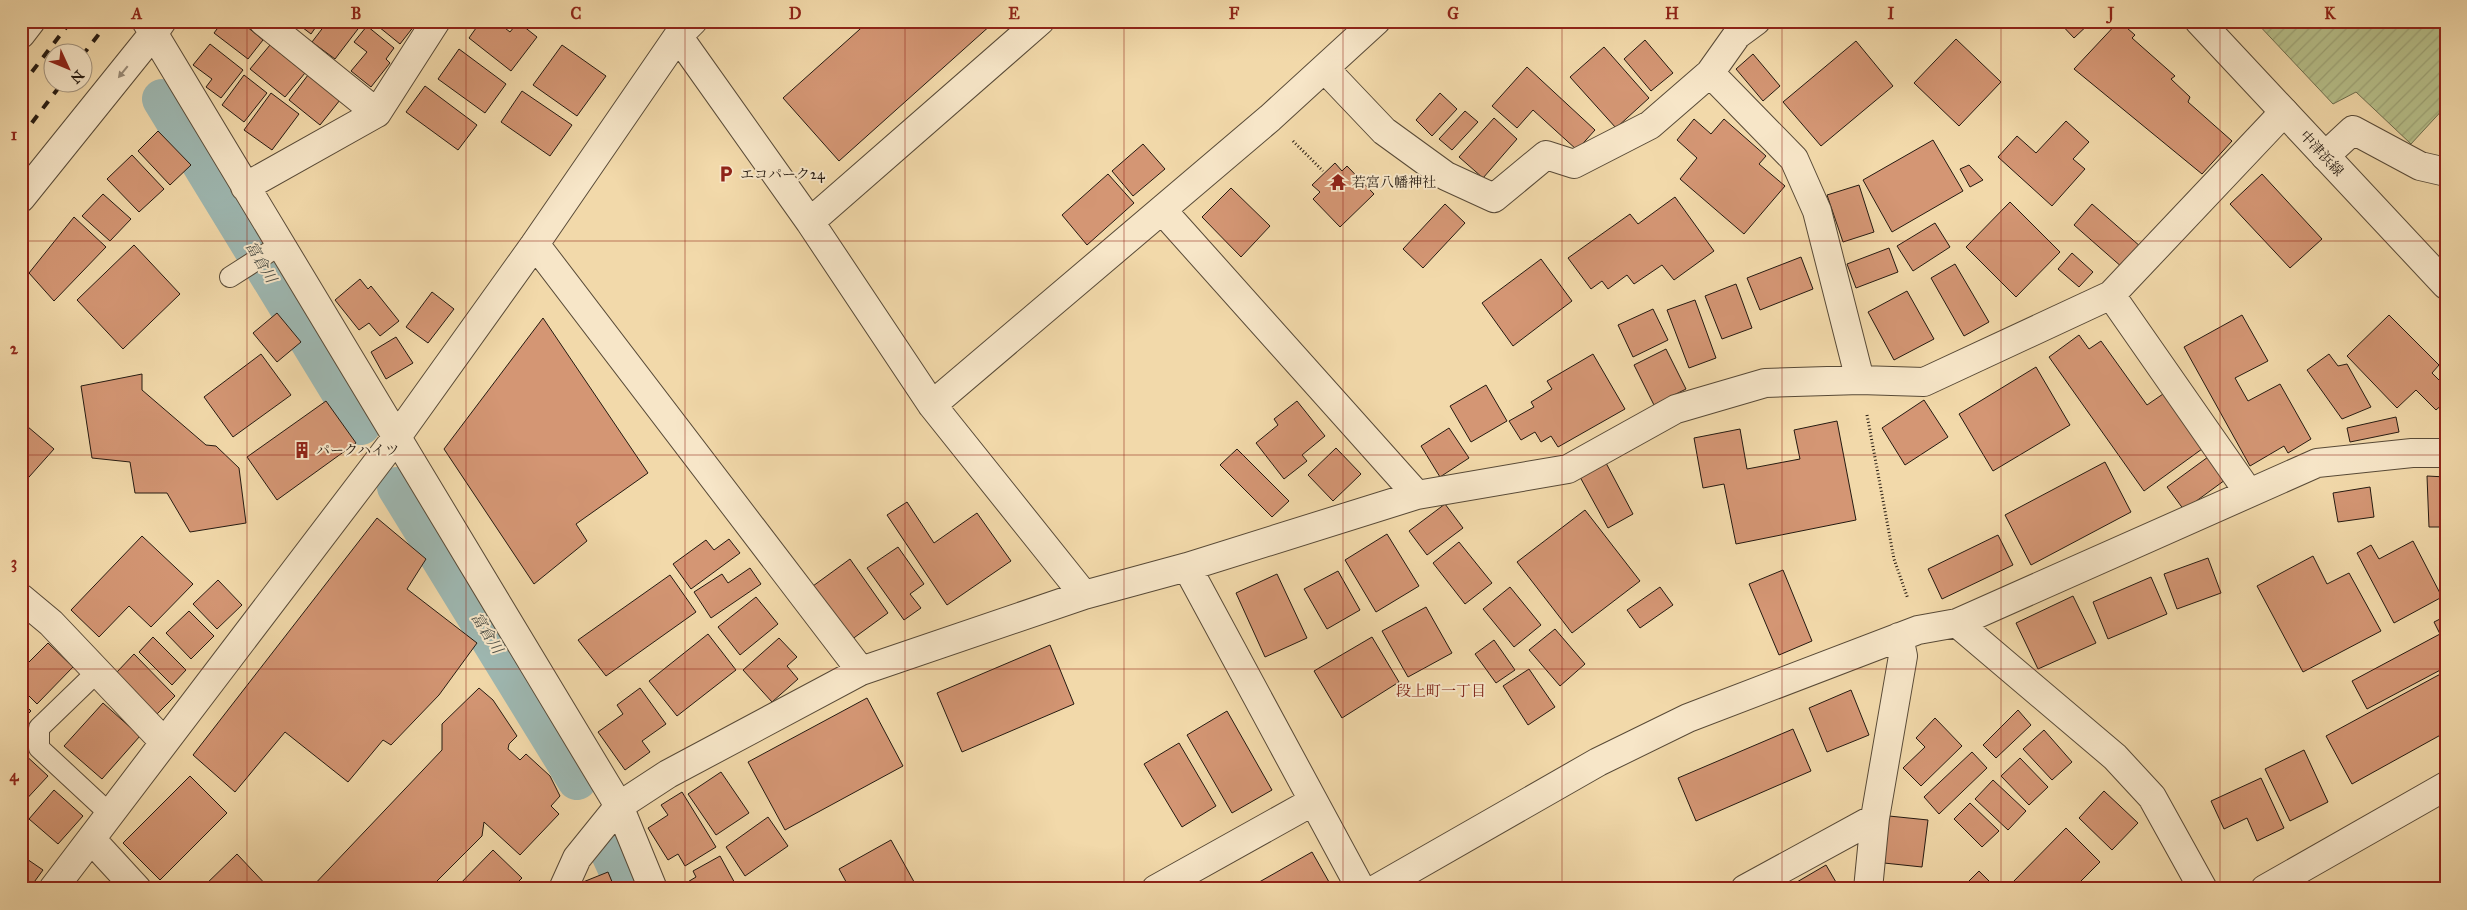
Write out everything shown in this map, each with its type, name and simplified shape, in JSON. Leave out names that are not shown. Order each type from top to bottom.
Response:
[{"type":"street","points":[[21,34],[31,21]]},
{"type":"street","points":[[263,21],[377,113]]},
{"type":"street","points":[[245,187],[377,113],[436,21]]},
{"type":"street","points":[[810,222],[1040,21]]},
{"type":"street","points":[[932,406],[1270,118],[1376,21]]},
{"type":"street","name":"中津浜線","points":[[2199,21],[2446,285]]},
{"type":"street","points":[[21,198],[154,25],[245,187],[266,254],[396,438],[619,806],[653,889]]},
{"type":"street","points":[[1325,69],[1384,131],[1446,176],[1494,198],[1546,155],[1574,164],[1650,125],[1710,73],[1738,26]]},
{"type":"street","points":[[53,889],[396,438],[535,244],[685,29],[932,406],[1084,594]]},
{"type":"street","points":[[1710,73],[1794,159],[1817,211],[1860,380]]},
{"type":"street","points":[[563,889],[577,858],[619,806],[668,774],[861,670],[1084,594],[1187,567],[1418,495],[1568,470],[1676,409],[1765,383],[1860,380],[1924,382],[2111,295],[2284,112]]},
{"type":"street","points":[[2325,156],[2353,130],[2420,166],[2446,172]]},
{"type":"street","points":[[1162,210],[1418,495]]},
{"type":"street","points":[[535,244],[861,670]]},
{"type":"street","points":[[2111,295],[2249,493]]},
{"type":"street","points":[[1376,889],[1598,762],[1688,718],[1908,634],[1957,623],[2317,463],[2412,453],[2446,454]]},
{"type":"street","points":[[1187,567],[1312,802],[1361,889]]},
{"type":"street","points":[[21,598],[51,623],[164,742]]},
{"type":"street","points":[[1957,623],[2115,757],[2152,797],[2203,889]]},
{"type":"street","points":[[1868,889],[1875,818],[1908,634]]},
{"type":"street","points":[[2265,889],[2446,786]]},
{"type":"street","points":[[1156,889],[1312,802]]},
{"type":"street","points":[[1745,889],[1875,818]]},
{"type":"street","points":[[91,839],[138,889]]},
{"type":"lane","points":[[230,277],[266,254]]},
{"type":"lane","points":[[97,672],[39,728],[39,748],[110,814]]},
{"type":"path","points":[[1270,118],[1323,171]]},
{"type":"path","points":[[1860,380],[1908,634]]},
{"type":"green space","points":[[2255,21],[2446,21],[2446,106],[2411,144],[2356,92],[2333,104]]},
{"type":"building","points":[[223,21],[240,21],[263,40],[248,59],[214,33]]},
{"type":"building","points":[[294,21],[320,21],[311,34]]},
{"type":"building","points":[[328,21],[357,21],[361,25],[335,59],[312,42]]},
{"type":"building","points":[[384,21],[418,21],[400,44],[379,27]]},
{"type":"building","points":[[481,21],[496,21],[510,32],[518,22],[537,37],[511,71],[469,38]]},
{"type":"building","points":[[869,21],[989,21],[992,24],[839,161],[783,98]]},
{"type":"building","points":[[2058,21],[2092,21],[2074,38]]},
{"type":"building","points":[[2119,21],[2135,35],[2132,38],[2175,76],[2171,79],[2190,97],[2188,102],[2232,141],[2202,174],[2074,69]]},
{"type":"building","points":[[367,26],[394,48],[386,59],[390,63],[371,87],[351,71],[367,52],[354,42]]},
{"type":"building","points":[[1956,39],[2001,82],[1959,126],[1914,83]]},
{"type":"building","points":[[1645,40],[1673,73],[1651,91],[1624,59]]},
{"type":"building","points":[[1856,41],[1893,86],[1821,146],[1783,102]]},
{"type":"building","points":[[210,44],[243,70],[221,98],[206,87],[212,79],[193,65]]},
{"type":"building","points":[[270,45],[305,73],[285,97],[250,69]]},
{"type":"building","points":[[562,45],[606,76],[577,116],[533,85]]},
{"type":"building","points":[[1604,47],[1649,98],[1616,128],[1570,77]]},
{"type":"building","points":[[459,49],[506,84],[485,113],[438,79]]},
{"type":"building","points":[[1753,54],[1780,86],[1763,101],[1736,69]]},
{"type":"building","points":[[1527,67],[1595,130],[1577,150],[1533,110],[1517,128],[1492,106]]},
{"type":"building","points":[[244,75],[267,93],[244,122],[222,105]]},
{"type":"building","points":[[308,75],[340,100],[320,125],[289,100]]},
{"type":"building","points":[[425,86],[477,125],[458,150],[406,112]]},
{"type":"building","points":[[522,91],[572,125],[550,156],[501,122]]},
{"type":"building","points":[[271,93],[299,114],[272,150],[244,130]]},
{"type":"building","points":[[1440,93],[1457,109],[1432,136],[1416,120]]},
{"type":"building","points":[[1465,111],[1478,122],[1452,150],[1439,139]]},
{"type":"building","points":[[1494,118],[1517,139],[1483,178],[1459,157]]},
{"type":"building","points":[[1694,119],[1711,134],[1724,119],[1766,156],[1759,164],[1785,186],[1744,234],[1680,179],[1697,158],[1677,140]]},
{"type":"building","points":[[2066,121],[2089,142],[2073,159],[2085,169],[2052,206],[1998,157],[2017,136],[2036,153]]},
{"type":"building","points":[[158,131],[191,165],[170,185],[138,151]]},
{"type":"building","points":[[1933,140],[1963,191],[1892,232],[1863,180]]},
{"type":"building","points":[[1143,144],[1165,169],[1133,196],[1112,171]]},
{"type":"building","points":[[132,155],[164,189],[139,212],[107,179]]},
{"type":"building","points":[[1335,163],[1342,171],[1347,166],[1374,194],[1340,227],[1313,199],[1320,192],[1312,185]]},
{"type":"building","points":[[1969,165],[1983,180],[1970,187],[1960,169]]},
{"type":"building","points":[[1108,174],[1134,203],[1087,245],[1062,215]]},
{"type":"building","points":[[2262,174],[2322,239],[2290,268],[2230,204]]},
{"type":"building","points":[[1859,185],[1874,232],[1843,242],[1827,195]]},
{"type":"building","points":[[1231,188],[1270,226],[1241,257],[1202,217]]},
{"type":"building","points":[[103,194],[131,219],[110,241],[82,216]]},
{"type":"building","points":[[1675,197],[1714,251],[1674,280],[1662,265],[1634,284],[1627,275],[1608,289],[1602,281],[1591,289],[1568,258],[1630,214],[1638,224]]},
{"type":"building","points":[[2010,202],[2060,252],[2016,297],[1966,247]]},
{"type":"building","points":[[1445,204],[1465,223],[1423,268],[1403,249]]},
{"type":"building","points":[[2092,204],[2141,247],[2123,268],[2074,225]]},
{"type":"building","points":[[74,217],[106,247],[54,301],[29,273]]},
{"type":"building","points":[[1935,223],[1950,247],[1913,271],[1897,246]]},
{"type":"building","points":[[134,245],[180,294],[123,349],[77,300]]},
{"type":"building","points":[[1889,248],[1898,272],[1856,288],[1847,264]]},
{"type":"building","points":[[2072,253],[2093,272],[2079,287],[2058,269]]},
{"type":"building","points":[[1801,257],[1813,289],[1760,310],[1747,278]]},
{"type":"building","points":[[1541,259],[1572,301],[1513,346],[1482,303]]},
{"type":"building","points":[[1955,264],[1989,322],[1964,336],[1931,278]]},
{"type":"building","points":[[360,279],[368,289],[371,286],[399,321],[380,336],[369,323],[359,330],[335,300]]},
{"type":"building","points":[[1736,284],[1752,328],[1722,339],[1705,296]]},
{"type":"building","points":[[1907,291],[1934,339],[1894,360],[1868,312]]},
{"type":"building","points":[[432,292],[454,309],[428,343],[406,327]]},
{"type":"building","points":[[1695,300],[1716,358],[1689,368],[1667,310]]},
{"type":"building","points":[[1653,309],[1668,340],[1633,357],[1618,325]]},
{"type":"building","points":[[277,313],[301,342],[277,362],[253,333]]},
{"type":"building","points":[[2242,315],[2268,361],[2235,378],[2248,401],[2280,384],[2311,439],[2288,453],[2284,446],[2250,466],[2184,347]]},
{"type":"building","points":[[2389,315],[2439,365],[2432,373],[2446,387],[2446,401],[2436,410],[2416,390],[2397,408],[2347,356]]},
{"type":"building","points":[[543,318],[648,473],[576,524],[587,541],[534,584],[444,449]]},
{"type":"building","points":[[2079,335],[2089,349],[2101,341],[2147,405],[2163,394],[2202,449],[2144,491],[2049,357]]},
{"type":"building","points":[[396,337],[413,363],[386,379],[371,352]]},
{"type":"building","points":[[1666,349],[1686,389],[1654,405],[1634,365]]},
{"type":"building","points":[[261,354],[291,395],[233,437],[204,397]]},
{"type":"building","points":[[1593,354],[1625,409],[1558,447],[1551,436],[1541,442],[1535,432],[1521,440],[1509,421],[1534,407],[1531,402],[1552,389],[1547,381]]},
{"type":"building","points":[[2329,354],[2338,366],[2347,364],[2371,407],[2342,419],[2307,370]]},
{"type":"building","points":[[2036,367],[2070,425],[1993,471],[1959,414]]},
{"type":"building","points":[[142,374],[142,390],[206,445],[216,446],[239,468],[246,523],[190,532],[167,493],[135,493],[130,462],[92,458],[81,386]]},
{"type":"building","points":[[1486,385],[1507,421],[1471,442],[1450,406]]},
{"type":"building","points":[[1924,400],[1948,437],[1905,465],[1882,428]]},
{"type":"building","name":"パークハイツ","points":[[326,401],[356,443],[277,500],[247,457]]},
{"type":"building","points":[[1297,401],[1325,436],[1302,455],[1307,461],[1284,479],[1256,443],[1278,425],[1274,419]]},
{"type":"building","points":[[2396,417],[2399,432],[2350,442],[2347,428]]},
{"type":"building","points":[[21,421],[54,449],[21,486]]},
{"type":"building","points":[[1837,421],[1856,520],[1736,544],[1724,484],[1703,488],[1694,438],[1740,429],[1747,469],[1800,459],[1794,430]]},
{"type":"building","points":[[1449,428],[1469,458],[1440,477],[1421,446]]},
{"type":"building","points":[[1336,448],[1361,474],[1333,501],[1308,475]]},
{"type":"building","points":[[1237,449],[1289,501],[1272,517],[1220,465]]},
{"type":"building","points":[[2208,457],[2225,480],[2184,510],[2167,487]]},
{"type":"building","points":[[2105,462],[2131,512],[2031,565],[2005,515]]},
{"type":"building","points":[[1606,463],[1633,514],[1608,528],[1580,477]]},
{"type":"building","points":[[2427,476],[2446,477],[2446,527],[2429,527]]},
{"type":"building","points":[[2370,487],[2374,517],[2338,522],[2333,493]]},
{"type":"building","points":[[907,502],[934,543],[977,513],[1011,561],[947,605],[887,515]]},
{"type":"building","points":[[1445,504],[1463,528],[1427,555],[1409,531]]},
{"type":"building","points":[[1585,510],[1640,581],[1572,633],[1517,562]]},
{"type":"building","points":[[377,518],[426,559],[407,589],[477,643],[439,695],[391,745],[383,740],[348,782],[285,732],[235,792],[193,755]]},
{"type":"building","points":[[1387,534],[1419,586],[1376,612],[1345,560]]},
{"type":"building","points":[[1998,535],[2013,565],[1942,599],[1928,569]]},
{"type":"building","points":[[142,536],[193,584],[151,627],[129,606],[99,637],[71,610]]},
{"type":"building","points":[[729,539],[740,553],[691,589],[673,564],[706,540],[714,550]]},
{"type":"building","points":[[2413,541],[2442,597],[2394,623],[2357,553],[2371,545],[2379,559]]},
{"type":"building","points":[[1459,542],[1492,583],[1465,604],[1433,563]]},
{"type":"building","points":[[898,547],[924,584],[910,594],[921,608],[904,620],[867,568]]},
{"type":"building","points":[[2313,556],[2327,584],[2349,573],[2381,631],[2303,672],[2257,586]]},
{"type":"building","points":[[2208,558],[2221,593],[2177,609],[2164,574]]},
{"type":"building","points":[[850,559],[888,613],[851,640],[813,586]]},
{"type":"building","points":[[750,568],[761,584],[711,618],[694,592],[722,574],[728,583]]},
{"type":"building","points":[[1783,570],[1812,641],[1779,655],[1749,584]]},
{"type":"building","points":[[1338,571],[1360,610],[1327,629],[1304,589]]},
{"type":"building","points":[[1277,574],[1307,638],[1265,657],[1236,593]]},
{"type":"building","points":[[670,575],[696,612],[606,676],[578,640]]},
{"type":"building","points":[[2151,577],[2167,614],[2108,639],[2093,602]]},
{"type":"building","points":[[218,580],[242,605],[217,629],[193,604]]},
{"type":"building","points":[[1510,587],[1541,625],[1514,647],[1483,609]]},
{"type":"building","points":[[1660,587],[1673,605],[1640,628],[1627,610]]},
{"type":"building","points":[[2073,596],[2096,643],[2038,669],[2016,623]]},
{"type":"building","points":[[756,597],[778,624],[740,655],[718,627]]},
{"type":"building","points":[[1426,607],[1452,653],[1408,677],[1382,631]]},
{"type":"building","points":[[189,611],[214,636],[191,659],[166,633]]},
{"type":"building","points":[[2446,616],[2446,667],[2367,709],[2352,681],[2440,634],[2434,622]]},
{"type":"building","points":[[1555,629],[1585,664],[1560,686],[1529,650]]},
{"type":"building","points":[[708,634],[736,670],[677,716],[649,681]]},
{"type":"building","points":[[153,637],[186,670],[172,685],[139,652]]},
{"type":"building","points":[[1372,637],[1399,682],[1342,718],[1314,671]]},
{"type":"building","points":[[779,638],[797,657],[787,666],[798,679],[772,702],[743,670]]},
{"type":"building","points":[[1494,640],[1515,670],[1496,683],[1475,654]]},
{"type":"building","points":[[48,643],[73,667],[37,704],[21,688],[21,670]]},
{"type":"building","points":[[1050,645],[1074,704],[962,752],[937,693]]},
{"type":"building","points":[[134,654],[175,696],[157,714],[116,673]]},
{"type":"building","points":[[1529,669],[1555,707],[1528,725],[1503,686]]},
{"type":"building","points":[[2446,671],[2446,732],[2352,784],[2326,736]]},
{"type":"building","points":[[479,688],[493,700],[517,736],[509,744],[508,749],[520,760],[526,754],[550,776],[560,796],[551,806],[559,814],[520,855],[484,822],[482,836],[429,889],[310,889],[442,750],[442,724]]},
{"type":"building","points":[[640,688],[666,724],[642,741],[650,752],[625,770],[598,732],[623,714],[617,705]]},
{"type":"building","points":[[1851,690],[1869,735],[1827,752],[1809,708]]},
{"type":"building","points":[[867,698],[903,766],[785,830],[748,762]]},
{"type":"building","points":[[21,701],[31,711],[21,721]]},
{"type":"building","points":[[103,703],[140,736],[102,779],[64,746]]},
{"type":"building","points":[[2018,710],[2031,725],[1996,758],[1983,745]]},
{"type":"building","points":[[1227,711],[1272,790],[1232,813],[1187,735]]},
{"type":"building","points":[[1935,718],[1962,746],[1921,786],[1903,768],[1925,747],[1916,738]]},
{"type":"building","points":[[1793,729],[1811,771],[1696,821],[1678,778]]},
{"type":"building","points":[[2044,730],[2072,762],[2052,780],[2023,749]]},
{"type":"building","points":[[1179,743],[1216,806],[1182,827],[1144,764]]},
{"type":"building","points":[[2304,750],[2328,802],[2290,821],[2265,769]]},
{"type":"building","points":[[1972,752],[1987,768],[1939,814],[1924,797]]},
{"type":"building","points":[[21,753],[48,776],[21,805]]},
{"type":"building","points":[[2020,758],[2048,787],[2029,805],[2001,776]]},
{"type":"building","points":[[721,772],[749,813],[716,835],[688,794]]},
{"type":"building","points":[[190,776],[227,813],[160,880],[123,843]]},
{"type":"building","points":[[2261,778],[2284,828],[2257,841],[2247,818],[2224,829],[2211,801]]},
{"type":"building","points":[[1993,780],[2026,811],[2008,830],[1975,799]]},
{"type":"building","points":[[54,790],[83,816],[58,844],[29,819]]},
{"type":"building","points":[[2104,791],[2138,823],[2112,850],[2079,818]]},
{"type":"building","points":[[682,792],[716,847],[685,866],[678,854],[668,860],[648,828],[668,815],[661,805]]},
{"type":"building","points":[[1970,803],[1999,831],[1982,847],[1954,819]]},
{"type":"building","points":[[1889,816],[1928,820],[1922,867],[1884,863]]},
{"type":"building","points":[[768,817],[788,846],[745,876],[726,847]]},
{"type":"building","points":[[2066,828],[2100,862],[2073,889],[2018,889],[2012,883]]},
{"type":"building","points":[[891,840],[918,889],[850,889],[839,869]]},
{"type":"building","points":[[493,850],[522,878],[511,889],[455,889]]},
{"type":"building","points":[[1312,852],[1333,889],[1247,889]]},
{"type":"building","points":[[237,854],[270,889],[201,889]]},
{"type":"building","points":[[21,855],[43,870],[29,889],[21,889]]},
{"type":"building","points":[[720,856],[737,887],[733,889],[676,889],[696,877],[693,871]]},
{"type":"building","points":[[1826,865],[1840,889],[1785,889]]},
{"type":"building","points":[[1979,871],[1997,889],[1961,889]]},
{"type":"building","points":[[608,872],[615,889],[586,889],[583,882]]},
{"type":"building","points":[[811,883],[814,889],[800,889]]},
{"type":"waterway","name":"富倉川","points":[[162,99],[361,425]]},
{"type":"waterway","name":"富倉川","points":[[397,487],[577,780]]},
{"type":"waterway","name":"富倉川","points":[[611,854],[627,889]]},
{"type":"railway","points":[[21,86],[71,21]]},
{"type":"railway","points":[[92,43],[109,21]]},
{"type":"railway","points":[[21,137],[55,92]]},
{"type":"place","name":"エコパーク24","points":[[726,174]]},
{"type":"place","name":"若宮八幡神社","points":[[1338,182]]},
{"type":"place","name":"パークハイツ","points":[[302,450]]},
{"type":"district","name":"段上町一丁目","points":[[1441,691]]}]
